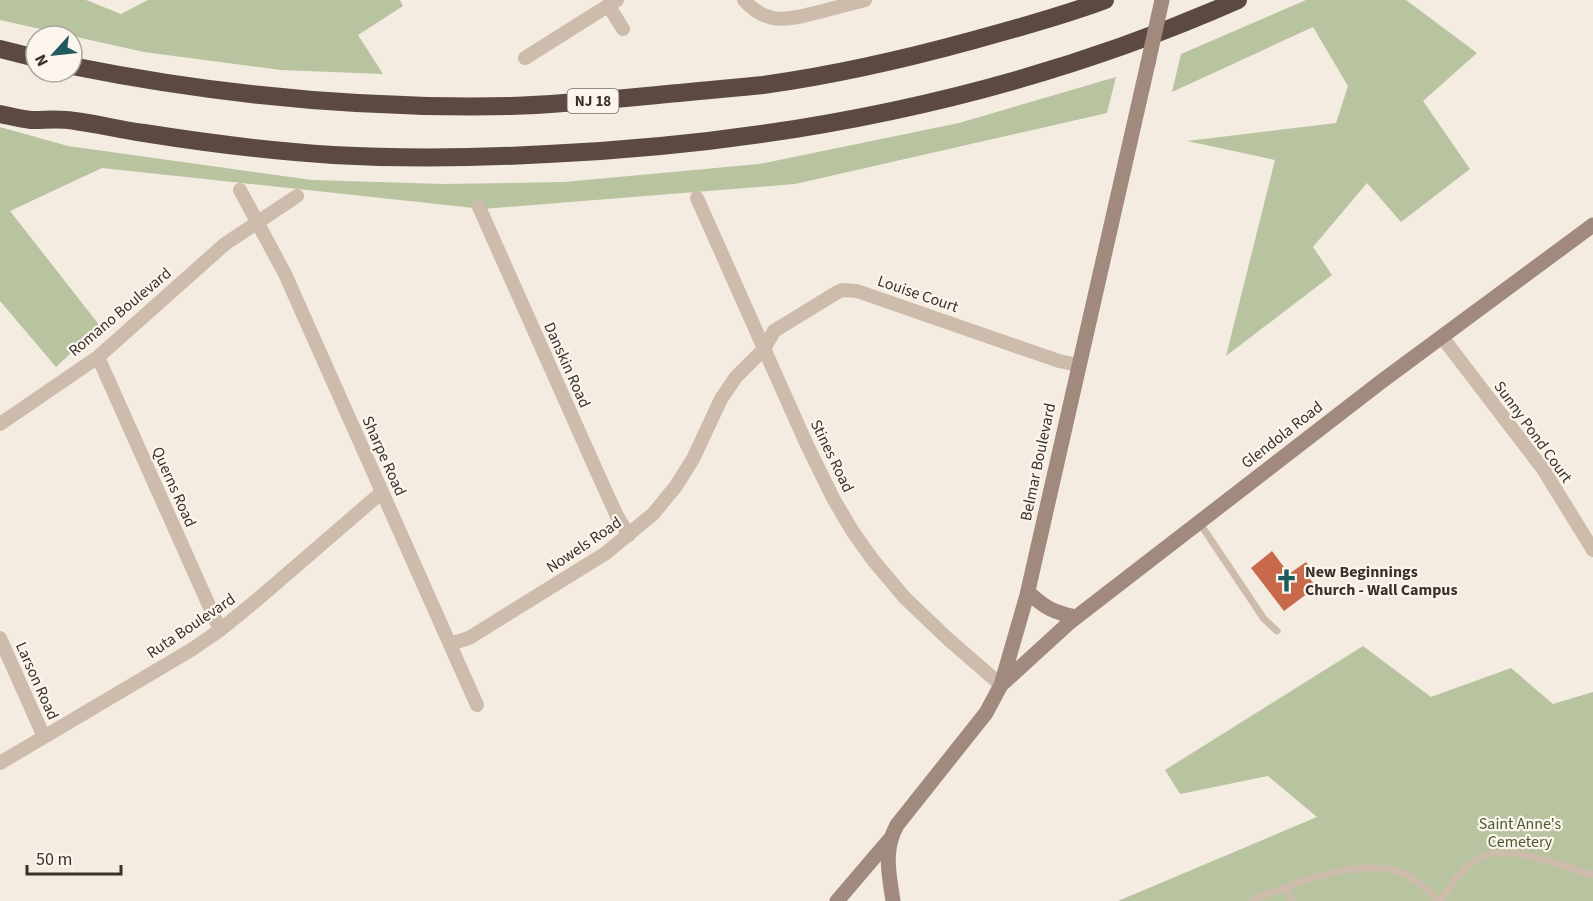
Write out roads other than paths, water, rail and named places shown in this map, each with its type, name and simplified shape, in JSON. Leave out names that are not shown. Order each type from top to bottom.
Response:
[{"type":"highway","name":"NJ 18","points":[[84,68],[189,86],[266,96],[350,103],[445,106],[587,102],[762,85],[832,73],[935,51],[1018,28],[1105,0]]},
{"type":"highway","points":[[0,101],[56,118],[203,142],[334,155],[455,159],[612,151],[668,146],[816,125],[914,105],[987,87],[1120,47],[1238,0]]},
{"type":"highway","points":[[0,50],[24,55]]},
{"type":"highway","points":[[0,114],[30,120],[56,118]]},
{"type":"main road","name":"Belmar Boulevard","points":[[837,901],[890,839],[897,825],[986,713],[1001,685],[1028,592],[1162,0]]},
{"type":"main road","name":"Glendola Road","points":[[1001,685],[1076,617],[1442,337],[1593,225]]},
{"type":"main road","points":[[1028,592],[1046,608],[1076,617]]},
{"type":"main road","points":[[890,839],[889,867],[893,901]]},
{"type":"street","points":[[744,0],[766,17],[788,20],[865,0]]},
{"type":"street","points":[[525,58],[613,3],[622,29]]},
{"type":"street","name":"Sharpe Road","points":[[240,190],[285,274],[477,705]]},
{"type":"street","name":"Romano Boulevard","points":[[0,424],[98,357],[225,244],[297,196]]},
{"type":"street","name":"Stines Road","points":[[697,198],[807,445],[853,532],[905,598],[1001,685]]},
{"type":"street","name":"Danskin Road","points":[[479,207],[617,516],[629,535]]},
{"type":"street","name":"Louise Court","points":[[764,349],[774,331],[836,293],[850,290],[1059,361],[1078,364]]},
{"type":"street","name":"Sunny Pond Court","points":[[1442,337],[1543,469],[1593,550]]},
{"type":"street","name":"Nowels Road","points":[[450,644],[469,638],[606,553],[654,513],[676,486],[693,459],[714,413],[730,386],[764,349]]},
{"type":"street","name":"Querns Road","points":[[98,357],[220,630]]},
{"type":"street","name":"Ruta Boulevard","points":[[0,763],[191,650],[220,630],[382,492]]},
{"type":"street","name":"Larson Road","points":[[0,638],[44,737]]},
{"type":"lane","points":[[1199,522],[1264,619],[1277,631]]},
{"type":"lane","points":[[1251,901],[1328,875],[1360,868],[1390,869],[1411,877],[1439,901],[1467,868],[1493,853],[1511,853],[1593,876]]},
{"type":"lane","points":[[1286,888],[1292,901]]},
{"type":"place","name":"New Beginnings Church - Wall Campus","points":[[1287,581]]},
{"type":"park label","name":"Saint Anne's Cemetery","points":[[1520,833]]}]
